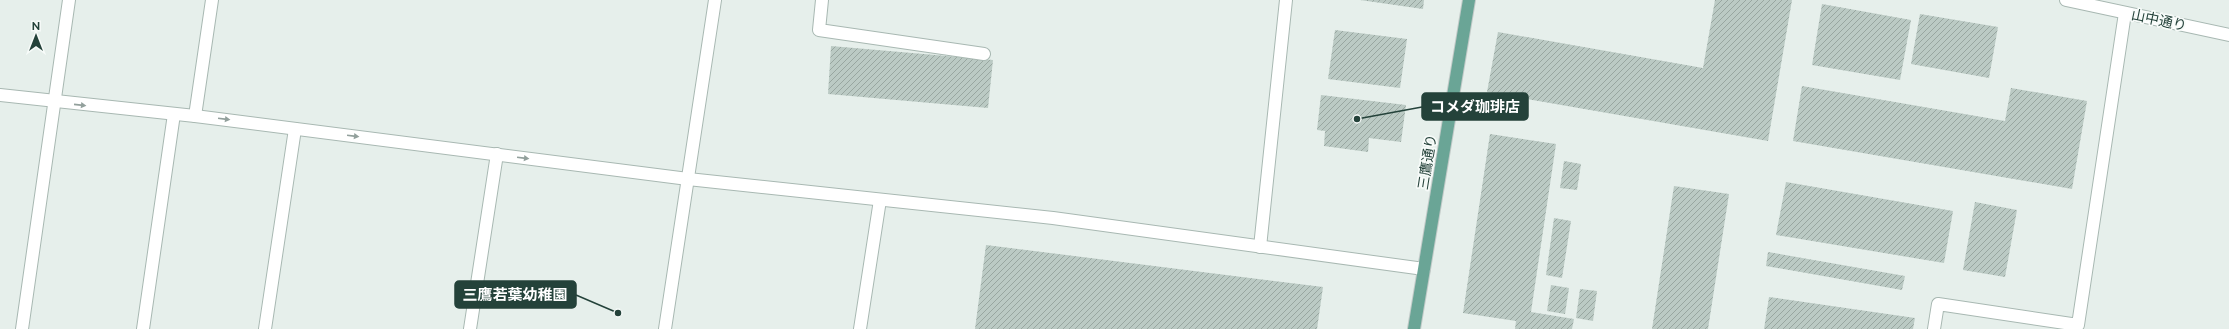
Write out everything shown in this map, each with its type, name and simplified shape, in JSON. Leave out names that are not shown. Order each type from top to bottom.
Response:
[{"type":"main road","name":"三鷹通り","points":[[1414,329],[1469,0]]},
{"type":"street","points":[[22,329],[69,0]]},
{"type":"street","points":[[195,116],[212,0]]},
{"type":"street","points":[[665,329],[715,0]]},
{"type":"street","points":[[822,0],[819,30],[984,54]]},
{"type":"street","points":[[1260,247],[1286,0]]},
{"type":"street","name":"山中通り","points":[[2066,0],[2229,35]]},
{"type":"street","points":[[1934,329],[1938,304],[2078,325],[2125,13]]},
{"type":"street","points":[[0,95],[195,116],[688,179],[1053,218],[1424,269]]},
{"type":"street","points":[[142,329],[174,114]]},
{"type":"street","points":[[265,329],[295,129]]},
{"type":"street","points":[[470,329],[497,154]]},
{"type":"street","points":[[860,329],[880,200]]},
{"type":"building","points":[[1360,0],[1424,0],[1423,9]]},
{"type":"building","points":[[1715,0],[1792,0],[1768,141],[1487,92],[1498,32],[1703,68]]},
{"type":"building","points":[[1822,4],[1911,20],[1900,80],[1812,65]]},
{"type":"building","points":[[1920,14],[1998,27],[1989,78],[1911,64]]},
{"type":"building","points":[[1335,30],[1407,39],[1400,88],[1328,79]]},
{"type":"building","points":[[831,46],[993,60],[988,108],[828,94]]},
{"type":"building","points":[[1802,86],[2005,121],[2011,88],[2087,101],[2072,189],[1793,141]]},
{"type":"building","points":[[1321,95],[1406,105],[1401,142],[1369,138],[1368,152],[1324,146],[1325,131],[1317,130]]},
{"type":"building","points":[[1490,134],[1556,144],[1531,312],[1574,319],[1572,329],[1515,329],[1516,321],[1463,313]]},
{"type":"building","points":[[1564,161],[1581,164],[1577,190],[1560,188]]},
{"type":"building","points":[[1786,182],[1953,211],[1944,263],[1776,235]]},
{"type":"building","points":[[1674,186],[1729,194],[1708,329],[1652,329]]},
{"type":"building","points":[[1975,202],[2017,210],[2005,277],[1963,270]]},
{"type":"building","points":[[1554,218],[1571,221],[1562,278],[1546,275]]},
{"type":"building","points":[[986,245],[1323,287],[1317,329],[975,329]]},
{"type":"building","points":[[1768,252],[1905,276],[1902,290],[1766,266]]},
{"type":"building","points":[[1551,285],[1569,288],[1565,314],[1547,311]]},
{"type":"building","points":[[1580,289],[1597,291],[1593,321],[1576,318]]},
{"type":"building","points":[[1769,297],[1915,318],[1913,329],[1764,329]]},
{"type":"place","name":"コメダ珈琲店","points":[[1357,119]]},
{"type":"place","name":"三鷹若葉幼稚園","points":[[618,313]]}]
